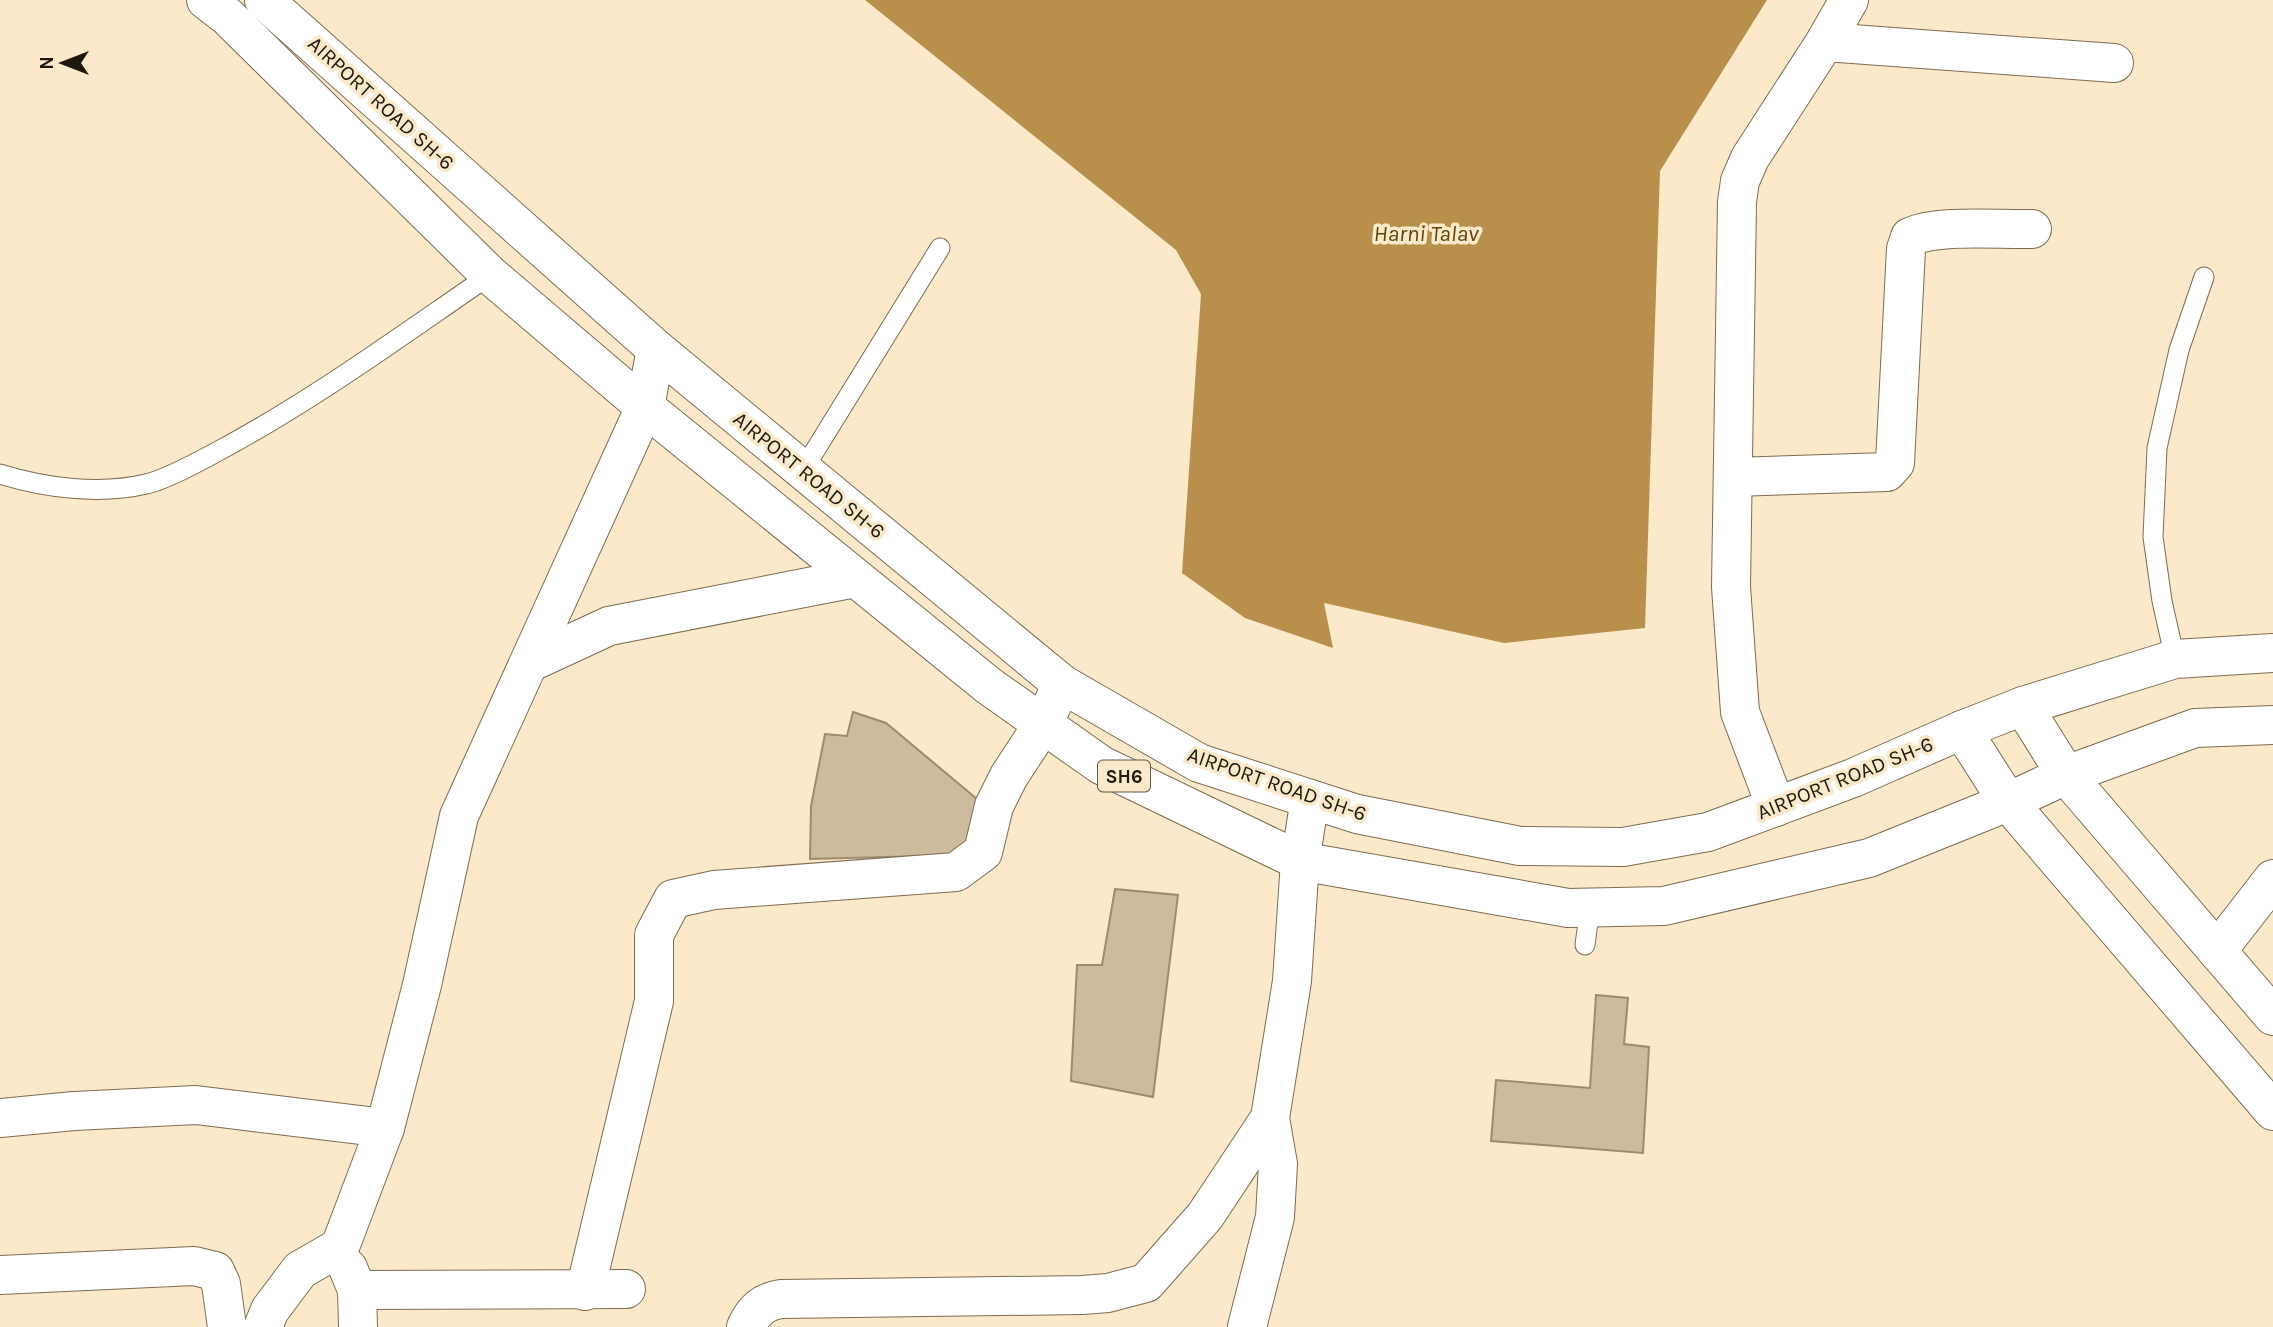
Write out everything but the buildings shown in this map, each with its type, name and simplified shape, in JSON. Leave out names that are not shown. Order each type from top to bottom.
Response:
[{"type":"street","name":"AIRPORT ROAD SH-6","points":[[264,0],[656,349],[1062,684],[1199,763],[1357,814],[1520,846],[1623,847],[1708,832],[1853,778],[2023,706],[2175,659],[2273,653]]},
{"type":"street","points":[[1776,807],[1740,712],[1731,587],[1735,230],[1740,180],[1750,158],[1849,0]]},
{"type":"street","name":"SH6","points":[[222,6],[490,275],[645,407],[989,686],[1101,765],[1300,861],[1568,908],[1664,906],[1869,858],[2008,802],[2066,775],[2195,728],[2273,725]]},
{"type":"street","points":[[1825,42],[2114,63]]},
{"type":"street","points":[[1732,477],[1887,472],[1895,463],[1906,248],[1910,237],[1921,232],[1939,230],[2032,229]]},
{"type":"street","points":[[626,1289],[358,1308],[340,1247],[385,1128],[422,985],[458,816],[645,407],[656,349]]},
{"type":"street","points":[[529,663],[609,626],[855,578]]},
{"type":"street","points":[[585,1290],[654,1000],[654,935],[673,899],[714,890],[956,872],[982,852],[994,806],[1009,776],[1043,724],[1062,684]]},
{"type":"street","points":[[2023,706],[2066,775],[2273,1016]]},
{"type":"street","points":[[1962,730],[2008,802],[2273,1111]]},
{"type":"street","points":[[1247,1327],[1275,1217],[1278,1164],[1270,1118],[1292,981],[1300,861],[1310,799]]},
{"type":"street","points":[[2217,951],[2273,879]]},
{"type":"street","points":[[0,1118],[196,1105],[385,1128]]},
{"type":"street","points":[[747,1327],[753,1313],[767,1302],[781,1299],[1082,1296],[1108,1293],[1146,1283],[1205,1216],[1270,1118]]},
{"type":"street","points":[[263,1327],[270,1310],[300,1270],[340,1247]]},
{"type":"street","points":[[0,1275],[194,1266],[215,1271],[220,1284],[227,1327]]},
{"type":"lane","points":[[803,470],[940,248]]},
{"type":"lane","points":[[0,474],[97,491],[149,484],[215,453],[286,414],[490,275]]},
{"type":"lane","points":[[2175,659],[2162,601],[2153,537],[2157,448],[2179,350],[2204,277]]},
{"type":"lane","points":[[1585,945],[1590,907]]},
{"type":"water","name":"Harni Talav","points":[[865,0],[1767,0],[1660,171],[1645,628],[1504,643],[1324,603],[1333,648],[1245,618],[1182,573],[1201,294],[1176,250]]}]
